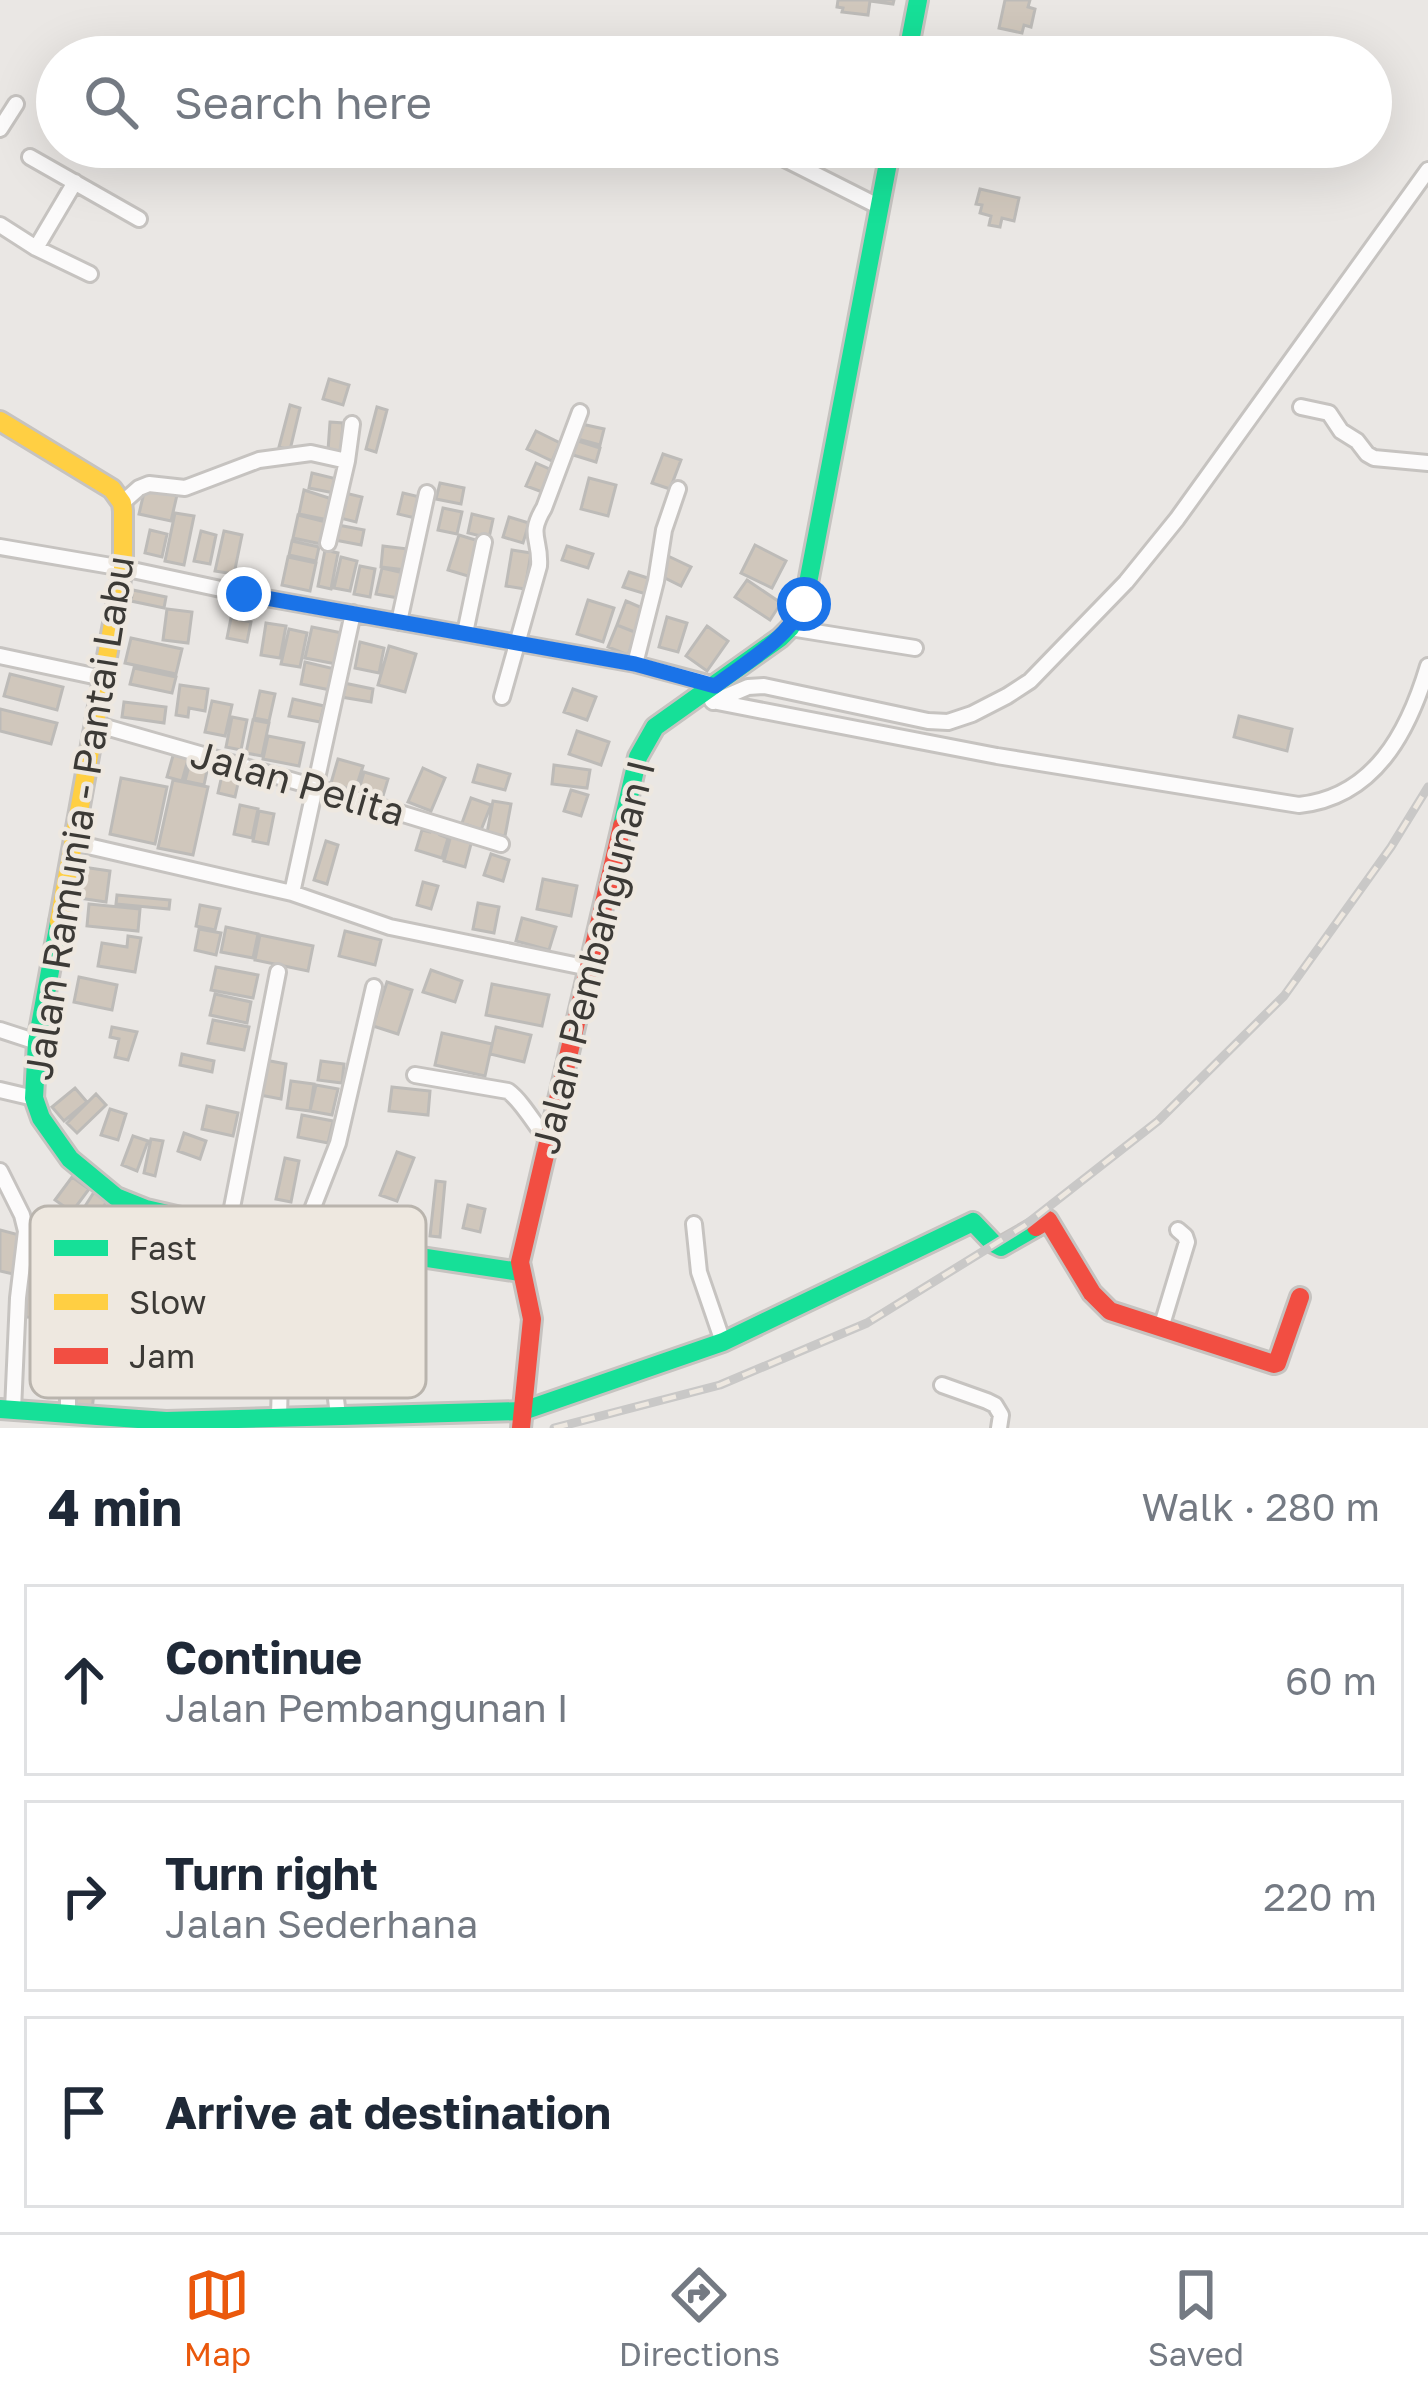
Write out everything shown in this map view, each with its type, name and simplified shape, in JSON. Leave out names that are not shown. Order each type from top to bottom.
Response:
[{"type":"main road","points":[[912,36],[918,0]]},
{"type":"main road","points":[[790,628],[804,604],[809,582],[885,168]]},
{"type":"main road","name":"Jalan Ramunia - Pantai Labu","points":[[0,421],[112,489],[122,502],[123,568],[37,1042],[34,1098],[41,1118],[70,1160],[116,1196],[144,1206]]},
{"type":"main road","name":"Jalan Pembangunan I","points":[[520,1272],[638,757],[656,727],[708,695],[790,628]]},
{"type":"main road","points":[[6,1409],[166,1421],[338,1415],[522,1419],[723,1342],[968,1223],[976,1224],[1001,1247],[1048,1220],[1103,1306],[1119,1316],[1274,1364],[1300,1297]]},
{"type":"main road","name":"Jalan Ramunia - Pantai Labu","points":[[426,1257],[520,1272]]},
{"type":"main road","points":[[520,1272],[532,1319],[522,1419]]},
{"type":"street","points":[[0,129],[16,104]]},
{"type":"street","points":[[30,157],[36,160]]},
{"type":"street","points":[[50,168],[139,219]]},
{"type":"street","points":[[803,168],[880,207]]},
{"type":"street","points":[[708,695],[764,686],[928,722],[948,722],[988,707],[1030,681],[1126,582],[1177,519],[1428,170]]},
{"type":"street","points":[[36,248],[75,182]]},
{"type":"street","points":[[0,225],[90,274]]},
{"type":"street","points":[[1301,407],[1331,415],[1341,431],[1374,458],[1428,463]]},
{"type":"street","points":[[502,697],[539,566],[536,521],[580,412]]},
{"type":"street","points":[[328,543],[352,424]]},
{"type":"street","points":[[122,502],[149,484],[185,488],[260,460],[311,453],[347,461]]},
{"type":"street","points":[[635,664],[664,530],[678,489]]},
{"type":"street","points":[[399,622],[427,493]]},
{"type":"street","points":[[465,633],[484,542]]},
{"type":"street","points":[[0,547],[635,664],[708,695],[997,756],[1299,806],[1347,792],[1376,769],[1407,719],[1428,666]]},
{"type":"street","points":[[292,893],[353,613]]},
{"type":"street","points":[[790,628],[915,648]]},
{"type":"street","points":[[0,656],[103,678]]},
{"type":"street","name":"Jalan Pelita","points":[[95,724],[501,844]]},
{"type":"street","points":[[75,843],[292,893],[390,927],[589,968]]},
{"type":"street","points":[[232,1206],[278,972]]},
{"type":"street","points":[[313,1206],[338,1143],[374,987]]},
{"type":"street","points":[[0,1030],[37,1042]]},
{"type":"street","points":[[415,1075],[508,1091],[549,1142]]},
{"type":"street","points":[[0,1090],[34,1098]]},
{"type":"street","points":[[2,1165],[26,1231],[6,1409]]},
{"type":"street","points":[[694,1224],[699,1272],[723,1342]]},
{"type":"street","points":[[1161,1328],[1187,1242],[1178,1230]]},
{"type":"street","points":[[942,1385],[995,1405],[1001,1415],[999,1428]]},
{"type":"street","points":[[68,1398],[68,1415]]},
{"type":"street","points":[[279,1398],[279,1417]]},
{"type":"street","points":[[336,1398],[338,1415]]},
{"type":"building","points":[[838,0],[894,0],[893,4],[870,1],[868,15],[842,12]]},
{"type":"building","points":[[1005,0],[1030,0],[1028,7],[1035,9],[1031,27],[1024,25],[1022,33],[999,28]]},
{"type":"building","points":[[980,189],[1019,198],[1014,221],[1002,218],[1000,227],[989,225],[991,216],[980,213],[982,205],[976,204]]},
{"type":"building","points":[[329,379],[349,385],[343,405],[323,399]]},
{"type":"building","points":[[290,405],[300,408],[290,450],[279,447]]},
{"type":"building","points":[[377,407],[387,410],[376,452],[366,449]]},
{"type":"building","points":[[330,422],[343,423],[341,451],[328,450]]},
{"type":"building","points":[[577,423],[604,429],[600,445],[574,438]]},
{"type":"building","points":[[536,431],[560,443],[552,461],[527,449]]},
{"type":"building","points":[[575,440],[600,448],[596,462],[570,454]]},
{"type":"building","points":[[663,454],[681,460],[670,489],[652,483]]},
{"type":"building","points":[[536,463],[554,471],[545,493],[526,486]]},
{"type":"building","points":[[312,473],[337,479],[334,493],[309,488]]},
{"type":"building","points":[[589,478],[616,485],[608,516],[581,509]]},
{"type":"building","points":[[440,483],[464,488],[461,504],[436,499]]},
{"type":"building","points":[[145,488],[177,495],[171,521],[139,514]]},
{"type":"building","points":[[304,490],[332,499],[328,520],[299,514]]},
{"type":"building","points":[[345,493],[362,497],[356,522],[340,518]]},
{"type":"building","points":[[403,493],[420,497],[415,518],[398,514]]},
{"type":"building","points":[[443,508],[462,512],[457,534],[438,530]]},
{"type":"building","points":[[175,513],[194,516],[184,565],[165,561]]},
{"type":"building","points":[[472,514],[493,519],[489,538],[468,533]]},
{"type":"building","points":[[298,515],[326,522],[321,544],[293,538]]},
{"type":"building","points":[[509,517],[529,523],[523,543],[503,537]]},
{"type":"building","points":[[338,525],[364,530],[361,545],[335,540]]},
{"type":"building","points":[[150,530],[167,534],[162,557],[145,553]]},
{"type":"building","points":[[201,531],[216,535],[210,564],[194,561]]},
{"type":"building","points":[[224,531],[242,535],[234,574],[215,571]]},
{"type":"building","points":[[459,535],[482,542],[471,577],[448,570]]},
{"type":"building","points":[[292,541],[319,547],[316,561],[289,555]]},
{"type":"building","points":[[755,545],[786,561],[772,588],[741,573]]},
{"type":"building","points":[[383,546],[408,549],[406,570],[381,567]]},
{"type":"building","points":[[567,546],[593,554],[588,568],[562,560]]},
{"type":"building","points":[[325,550],[338,553],[331,589],[318,586]]},
{"type":"building","points":[[512,550],[531,553],[525,589],[506,586]]},
{"type":"building","points":[[668,556],[691,567],[681,586],[659,575]]},
{"type":"building","points":[[288,557],[316,563],[310,591],[282,585]]},
{"type":"building","points":[[341,557],[357,561],[350,591],[334,588]]},
{"type":"building","points":[[360,566],[375,569],[370,597],[354,594]]},
{"type":"building","points":[[382,568],[404,573],[398,598],[376,594]]},
{"type":"building","points":[[629,572],[654,580],[649,595],[623,587]]},
{"type":"building","points":[[747,580],[781,603],[770,620],[735,597]]},
{"type":"building","points":[[133,590],[166,597],[164,608],[131,601]]},
{"type":"building","points":[[588,600],[614,608],[603,642],[577,634]]},
{"type":"building","points":[[626,601],[647,610],[637,633],[617,625]]},
{"type":"building","points":[[167,609],[192,612],[188,643],[163,640]]},
{"type":"building","points":[[667,617],[687,623],[678,652],[659,647]]},
{"type":"building","points":[[231,618],[251,622],[247,642],[227,638]]},
{"type":"building","points":[[266,623],[286,626],[280,658],[261,655]]},
{"type":"building","points":[[617,625],[637,633],[628,655],[608,647]]},
{"type":"building","points":[[707,626],[728,641],[707,671],[686,656]]},
{"type":"building","points":[[312,627],[342,633],[336,664],[305,658]]},
{"type":"building","points":[[289,629],[307,633],[300,667],[281,664]]},
{"type":"building","points":[[131,638],[182,649],[176,674],[125,663]]},
{"type":"building","points":[[360,642],[384,648],[379,673],[355,668]]},
{"type":"building","points":[[389,646],[416,654],[405,692],[378,685]]},
{"type":"building","points":[[305,662],[335,669],[330,690],[301,684]]},
{"type":"building","points":[[134,668],[176,677],[172,693],[130,684]]},
{"type":"building","points":[[10,674],[63,687],[57,710],[4,696]]},
{"type":"building","points":[[344,683],[373,689],[371,702],[341,697]]},
{"type":"building","points":[[180,685],[208,689],[205,711],[189,708],[188,717],[176,715]]},
{"type":"building","points":[[573,689],[596,697],[587,720],[564,712]]},
{"type":"building","points":[[260,691],[275,694],[269,721],[254,718]]},
{"type":"building","points":[[293,699],[324,706],[320,722],[289,716]]},
{"type":"building","points":[[212,701],[232,705],[225,736],[205,732]]},
{"type":"building","points":[[124,702],[166,707],[164,723],[122,717]]},
{"type":"building","points":[[0,709],[57,723],[51,744],[0,731]]},
{"type":"building","points":[[1239,716],[1292,729],[1287,751],[1234,737]]},
{"type":"building","points":[[232,717],[247,720],[241,750],[226,747]]},
{"type":"building","points":[[253,720],[269,723],[262,756],[246,753]]},
{"type":"building","points":[[577,731],[609,742],[601,765],[569,754]]},
{"type":"building","points":[[268,736],[304,743],[299,766],[263,759]]},
{"type":"building","points":[[174,752],[189,756],[182,781],[167,777]]},
{"type":"building","points":[[338,759],[363,766],[355,791],[331,783]]},
{"type":"building","points":[[190,762],[208,766],[204,785],[185,781]]},
{"type":"building","points":[[478,765],[510,774],[505,790],[473,782]]},
{"type":"building","points":[[554,765],[590,770],[587,788],[552,784]]},
{"type":"building","points":[[224,766],[241,770],[235,797],[218,793]]},
{"type":"building","points":[[423,768],[445,778],[431,811],[408,802]]},
{"type":"building","points":[[364,772],[388,779],[383,796],[359,789]]},
{"type":"building","points":[[121,778],[167,787],[155,844],[110,834]]},
{"type":"building","points":[[173,780],[208,787],[193,855],[158,848]]},
{"type":"building","points":[[571,790],[588,795],[581,816],[564,811]]},
{"type":"building","points":[[471,798],[491,805],[481,830],[462,823]]},
{"type":"building","points":[[493,801],[511,804],[505,836],[487,833]]},
{"type":"building","points":[[240,805],[258,809],[252,838],[234,834]]},
{"type":"building","points":[[259,811],[274,814],[268,844],[253,841]]},
{"type":"building","points":[[432,827],[448,838],[442,858],[416,850],[422,830],[430,832]]},
{"type":"building","points":[[451,835],[472,840],[465,867],[444,861]]},
{"type":"building","points":[[326,841],[338,845],[327,884],[314,880]]},
{"type":"building","points":[[491,854],[509,860],[503,881],[484,875]]},
{"type":"building","points":[[83,867],[110,871],[106,902],[79,898]]},
{"type":"building","points":[[543,879],[577,886],[571,916],[537,909]]},
{"type":"building","points":[[423,882],[438,886],[431,909],[417,905]]},
{"type":"building","points":[[117,895],[170,900],[169,909],[116,904]]},
{"type":"building","points":[[478,903],[499,907],[494,933],[473,929]]},
{"type":"building","points":[[89,904],[140,909],[138,931],[87,926]]},
{"type":"building","points":[[200,905],[220,909],[215,930],[196,926]]},
{"type":"building","points":[[522,918],[556,927],[549,950],[516,941]]},
{"type":"building","points":[[226,927],[258,934],[253,958],[221,952]]},
{"type":"building","points":[[199,929],[221,933],[216,955],[195,950]]},
{"type":"building","points":[[345,931],[381,940],[375,965],[339,956]]},
{"type":"building","points":[[260,935],[313,946],[308,971],[255,960]]},
{"type":"building","points":[[128,936],[141,938],[135,972],[98,966],[102,943],[127,947]]},
{"type":"building","points":[[216,967],[258,975],[253,998],[211,990]]},
{"type":"building","points":[[431,970],[462,981],[455,1002],[423,992]]},
{"type":"building","points":[[79,977],[117,985],[112,1010],[74,1002]]},
{"type":"building","points":[[387,982],[412,990],[398,1034],[373,1026]]},
{"type":"building","points":[[492,984],[549,995],[542,1026],[486,1015]]},
{"type":"building","points":[[215,994],[251,1002],[247,1023],[210,1015]]},
{"type":"building","points":[[213,1020],[249,1027],[244,1050],[208,1043]]},
{"type":"building","points":[[112,1027],[137,1032],[128,1060],[115,1057],[119,1039],[110,1037]]},
{"type":"building","points":[[496,1027],[531,1035],[524,1062],[490,1054]]},
{"type":"building","points":[[442,1033],[492,1044],[485,1076],[435,1065]]},
{"type":"building","points":[[182,1054],[214,1061],[212,1072],[180,1065]]},
{"type":"building","points":[[265,1060],[286,1064],[281,1099],[260,1095]]},
{"type":"building","points":[[321,1061],[344,1064],[342,1083],[318,1080]]},
{"type":"building","points":[[291,1081],[314,1084],[310,1111],[287,1108]]},
{"type":"building","points":[[316,1085],[338,1089],[332,1115],[310,1111]]},
{"type":"building","points":[[392,1087],[430,1091],[428,1115],[389,1111]]},
{"type":"building","points":[[75,1088],[87,1102],[64,1121],[52,1107]]},
{"type":"building","points":[[96,1094],[106,1105],[77,1133],[67,1123]]},
{"type":"building","points":[[207,1106],[238,1113],[233,1136],[202,1129]]},
{"type":"building","points":[[110,1109],[126,1114],[118,1140],[101,1135]]},
{"type":"building","points":[[302,1115],[333,1121],[328,1143],[298,1137]]},
{"type":"building","points":[[184,1133],[206,1141],[200,1159],[178,1151]]},
{"type":"building","points":[[133,1136],[148,1141],[137,1171],[122,1165]]},
{"type":"building","points":[[151,1139],[163,1141],[155,1176],[144,1173]]},
{"type":"building","points":[[397,1152],[414,1158],[397,1201],[380,1195]]},
{"type":"building","points":[[285,1158],[299,1161],[291,1202],[276,1199]]},
{"type":"building","points":[[72,1177],[89,1189],[76,1206],[55,1200]]},
{"type":"building","points":[[436,1181],[445,1182],[440,1237],[430,1236]]},
{"type":"building","points":[[94,1192],[107,1201],[104,1206],[85,1206]]},
{"type":"building","points":[[468,1205],[485,1209],[480,1232],[463,1228]]},
{"type":"building","points":[[0,1230],[23,1236],[13,1274],[0,1271]]},
{"type":"building","points":[[27,1291],[30,1291],[30,1317],[26,1317]]},
{"type":"building","points":[[73,1398],[93,1398],[92,1410],[72,1408]]},
{"type":"railway","points":[[554,1428],[720,1385],[867,1323],[1024,1226],[1158,1121],[1284,996],[1428,787]]},
{"type":"traffic: fast","points":[[911,36],[918,0]]},
{"type":"traffic: fast","points":[[622,826],[638,757],[655,727],[780,638],[804,604],[887,168]]},
{"type":"traffic: fast","points":[[59,922],[37,1042],[34,1098],[41,1118],[70,1159],[116,1197],[138,1206]]},
{"type":"traffic: fast","points":[[0,1409],[166,1421],[523,1411],[723,1342],[973,1222],[1001,1247],[1036,1227]]},
{"type":"traffic: fast","points":[[426,1258],[520,1272]]},
{"type":"traffic: slow","points":[[0,421],[112,489],[123,511],[123,568],[59,922]]},
{"type":"traffic: jam","points":[[521,1428],[532,1319],[520,1262],[622,826]]},
{"type":"traffic: jam","points":[[1036,1227],[1048,1220],[1092,1293],[1110,1311],[1274,1364],[1300,1297]]},
{"type":"route","points":[[244,594],[635,664],[715,686],[780,638],[804,604]]}]
